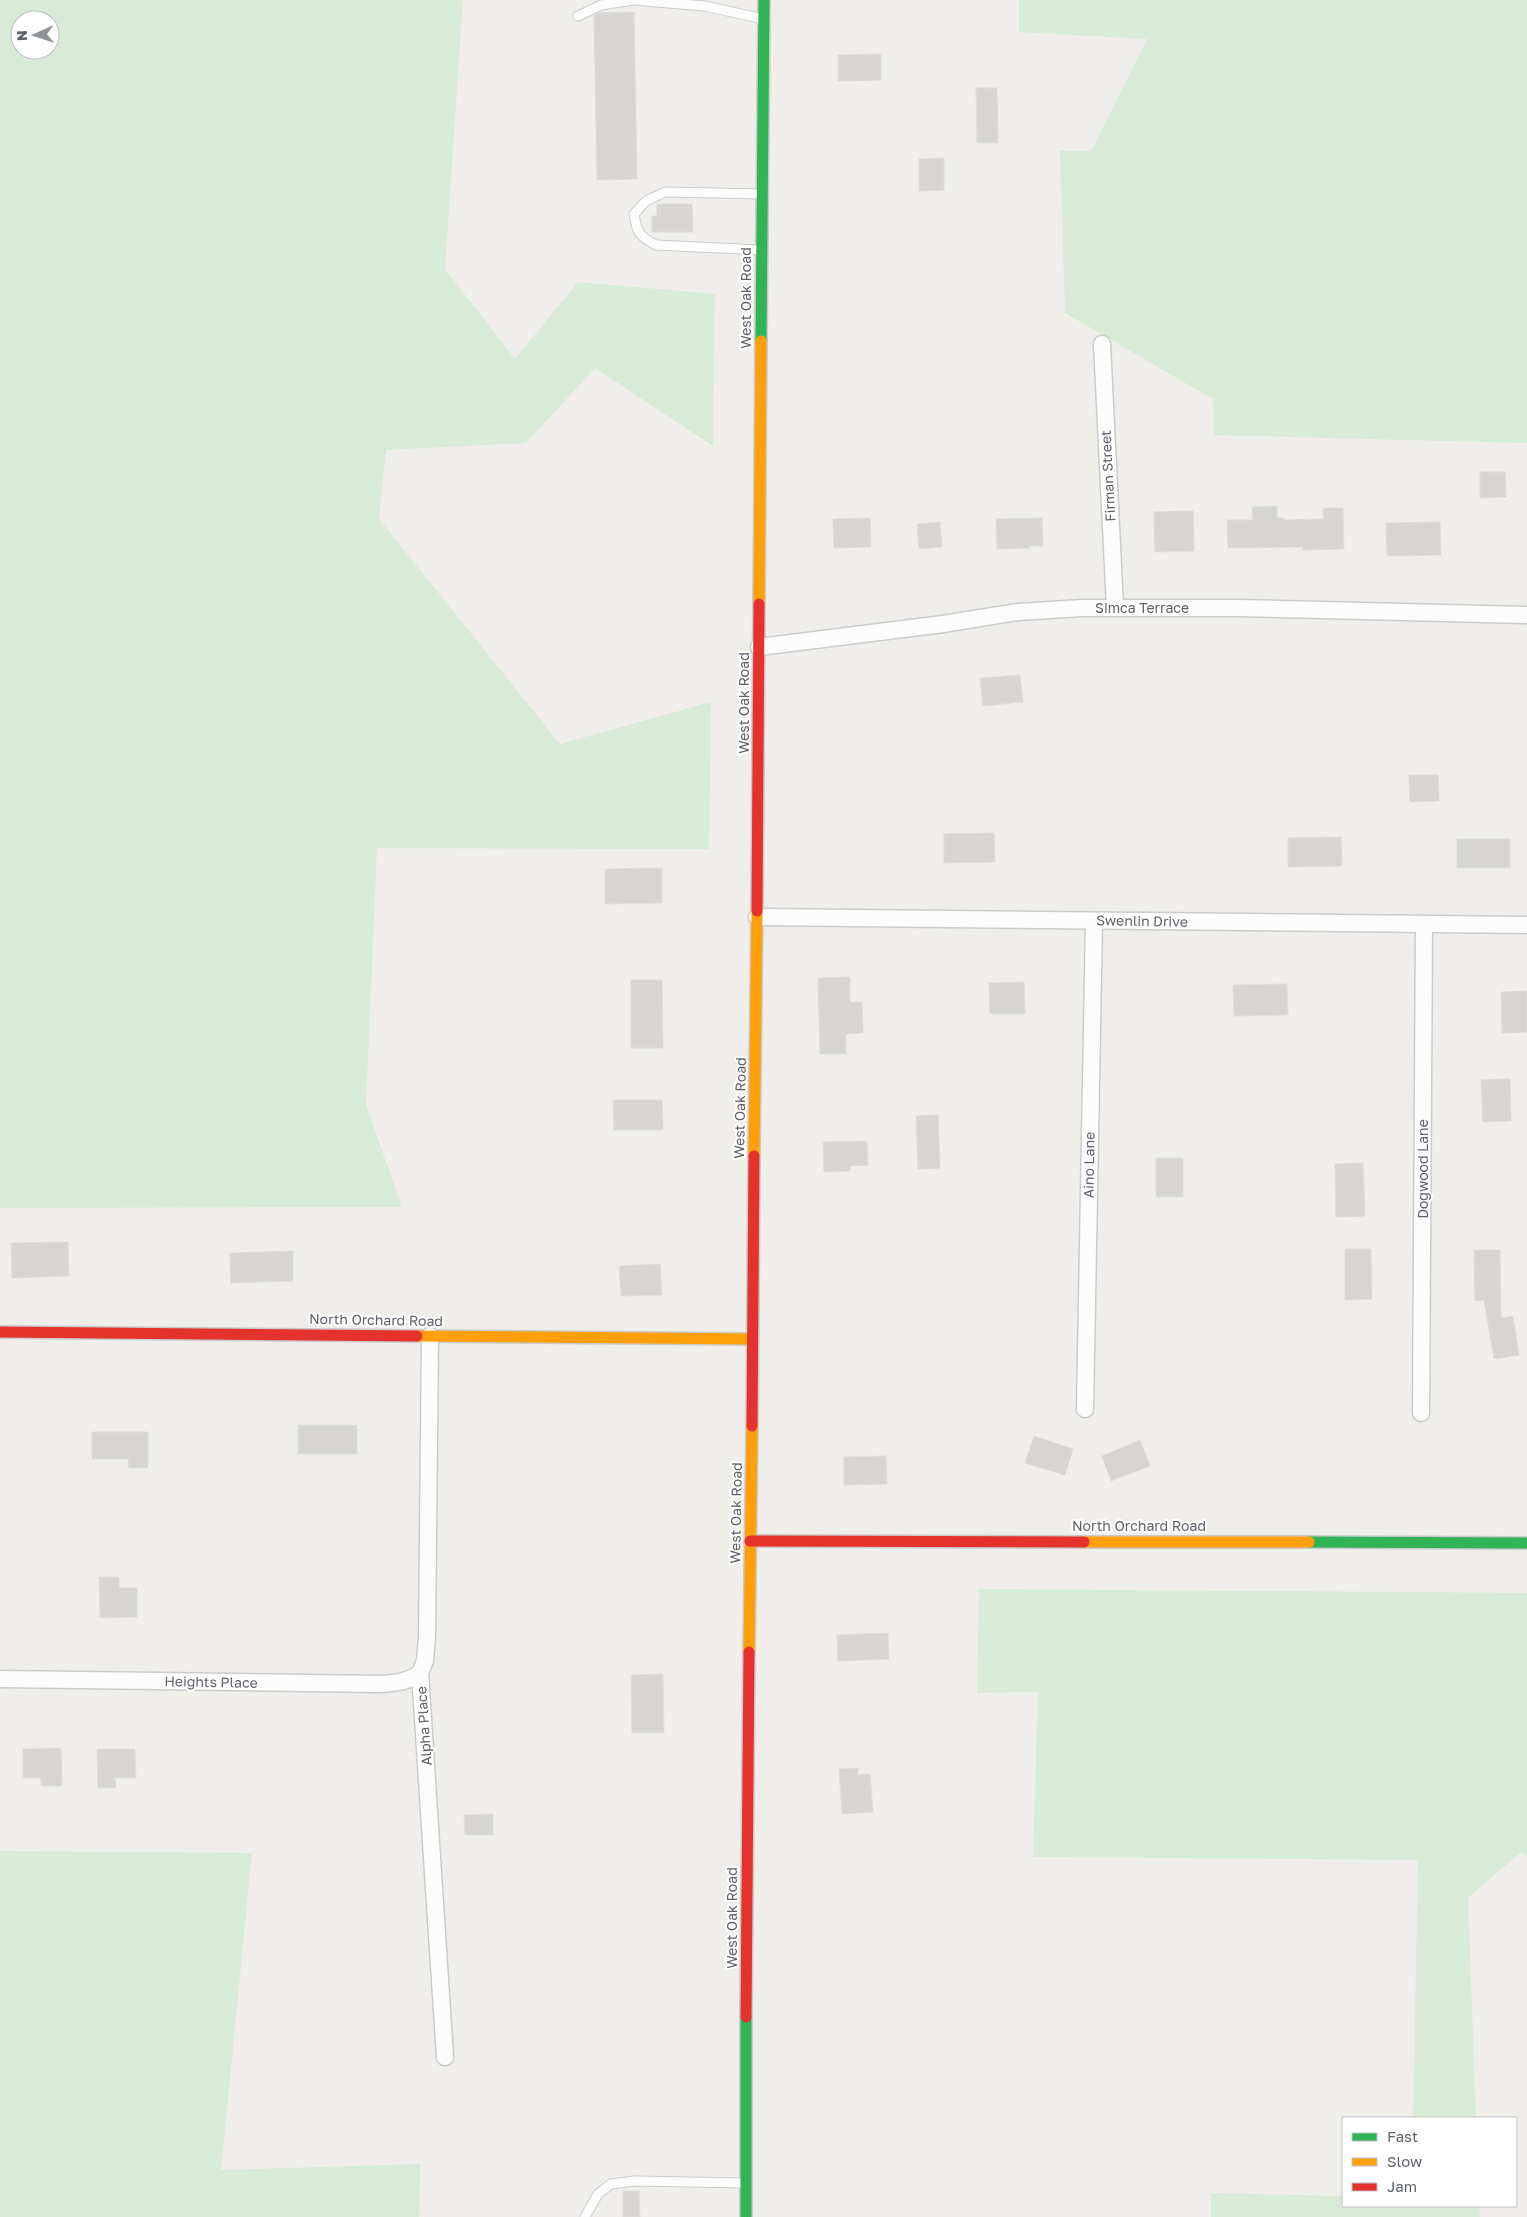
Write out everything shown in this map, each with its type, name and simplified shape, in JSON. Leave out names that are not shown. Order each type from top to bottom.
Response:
[{"type":"street","name":"West Oak Road","points":[[746,2217],[764,0]]},
{"type":"street","name":"Firman Street","points":[[1102,344],[1115,608]]},
{"type":"street","name":"Simca Terrace","points":[[759,647],[943,624],[1018,612],[1115,608],[1248,608],[1527,615]]},
{"type":"street","name":"Swenlin Drive","points":[[757,917],[1527,924]]},
{"type":"street","name":"Aino Lane","points":[[1085,1409],[1094,921]]},
{"type":"street","name":"Dogwood Lane","points":[[1421,1413],[1424,924]]},
{"type":"street","name":"North Orchard Road","points":[[0,1332],[752,1339]]},
{"type":"street","name":"Alpha Place","points":[[430,1336],[427,1637],[425,1661],[420,1673],[445,2057]]},
{"type":"street","name":"North Orchard Road","points":[[750,1541],[1527,1544]]},
{"type":"street","name":"Heights Place","points":[[0,1679],[380,1684],[398,1683],[420,1673]]},
{"type":"lane","points":[[578,16],[601,5],[633,0],[705,6],[763,20]]},
{"type":"lane","points":[[761,250],[656,245],[636,231],[634,214],[646,201],[665,192],[762,194]]},
{"type":"lane","points":[[585,2217],[598,2194],[610,2184],[634,2181],[746,2182]]},
{"type":"green space","points":[[0,0],[463,0],[445,269],[515,359],[578,282],[715,294],[713,446],[595,368],[526,443],[386,450],[379,519],[560,744],[711,702],[709,849],[377,848],[366,1105],[402,1207],[0,1208]]},
{"type":"green space","points":[[1019,0],[1527,0],[1527,443],[1214,435],[1213,399],[1065,313],[1060,151],[1091,151],[1147,39],[1019,32]]},
{"type":"green space","points":[[979,1589],[1527,1593],[1527,1856],[1520,1853],[1468,1898],[1476,2117],[1413,2117],[1418,1860],[1033,1857],[1038,1692],[977,1693]]},
{"type":"green space","points":[[0,1851],[252,1853],[221,2170],[420,2164],[419,2217],[0,2217]]},
{"type":"green space","points":[[1211,2193],[1342,2196],[1342,2207],[1479,2207],[1480,2217],[1211,2217]]},
{"type":"building","points":[[634,12],[637,179],[597,180],[594,15],[598,13]]},
{"type":"building","points":[[881,54],[881,80],[838,81],[838,55]]},
{"type":"building","points":[[976,88],[997,88],[998,143],[977,143]]},
{"type":"building","points":[[944,158],[944,190],[919,191],[919,159]]},
{"type":"building","points":[[657,204],[692,204],[693,232],[652,232],[652,216],[657,216]]},
{"type":"building","points":[[1480,472],[1505,472],[1506,497],[1480,498]]},
{"type":"building","points":[[1277,506],[1277,518],[1284,518],[1284,520],[1324,519],[1323,508],[1343,508],[1344,549],[1303,550],[1303,547],[1228,548],[1227,520],[1253,520],[1252,507]]},
{"type":"building","points":[[1193,511],[1194,551],[1155,552],[1154,512]]},
{"type":"building","points":[[870,518],[871,547],[834,548],[833,519]]},
{"type":"building","points":[[1042,518],[1043,546],[997,549],[996,519]]},
{"type":"building","points":[[940,522],[942,547],[919,549],[917,524]]},
{"type":"building","points":[[1440,522],[1441,555],[1387,556],[1386,523]]},
{"type":"building","points":[[1020,675],[1023,702],[983,706],[980,678]]},
{"type":"building","points":[[1409,775],[1438,775],[1439,801],[1410,802]]},
{"type":"building","points":[[994,833],[995,862],[944,863],[944,834]]},
{"type":"building","points":[[1341,837],[1342,866],[1288,867],[1288,838]]},
{"type":"building","points":[[1457,839],[1510,839],[1510,868],[1457,868]]},
{"type":"building","points":[[662,868],[662,903],[605,904],[605,869]]},
{"type":"building","points":[[850,977],[850,1002],[862,1002],[863,1033],[846,1034],[846,1054],[820,1054],[818,978]]},
{"type":"building","points":[[631,980],[662,980],[663,1048],[631,1048]]},
{"type":"building","points":[[1024,982],[1025,1014],[990,1014],[989,983]]},
{"type":"building","points":[[1287,984],[1288,1015],[1234,1016],[1233,985]]},
{"type":"building","points":[[1527,991],[1527,1032],[1502,1033],[1501,992]]},
{"type":"building","points":[[1510,1079],[1511,1121],[1483,1122],[1481,1080]]},
{"type":"building","points":[[613,1100],[662,1100],[663,1130],[614,1130]]},
{"type":"building","points":[[938,1115],[940,1168],[918,1169],[916,1116]]},
{"type":"building","points":[[867,1141],[868,1165],[850,1166],[850,1171],[824,1172],[823,1142]]},
{"type":"building","points":[[1156,1158],[1183,1158],[1183,1197],[1156,1197]]},
{"type":"building","points":[[1363,1163],[1365,1216],[1336,1217],[1335,1164]]},
{"type":"building","points":[[68,1242],[69,1276],[12,1278],[11,1243]]},
{"type":"building","points":[[1345,1249],[1371,1249],[1372,1299],[1345,1300]]},
{"type":"building","points":[[1474,1250],[1500,1250],[1501,1318],[1513,1316],[1519,1355],[1494,1359],[1484,1300],[1475,1301]]},
{"type":"building","points":[[293,1251],[293,1281],[231,1283],[230,1253]]},
{"type":"building","points":[[660,1264],[662,1295],[621,1296],[619,1266]]},
{"type":"building","points":[[298,1425],[357,1425],[357,1454],[298,1454]]},
{"type":"building","points":[[92,1432],[148,1432],[148,1468],[129,1468],[128,1459],[92,1459]]},
{"type":"building","points":[[1034,1436],[1073,1449],[1065,1475],[1025,1463]]},
{"type":"building","points":[[1140,1440],[1150,1466],[1111,1481],[1102,1456]]},
{"type":"building","points":[[886,1456],[887,1484],[844,1485],[844,1457]]},
{"type":"building","points":[[99,1577],[119,1577],[119,1588],[137,1588],[137,1617],[100,1618]]},
{"type":"building","points":[[888,1633],[889,1659],[838,1661],[837,1635]]},
{"type":"building","points":[[663,1674],[664,1733],[632,1733],[631,1675]]},
{"type":"building","points":[[61,1748],[62,1786],[41,1786],[41,1778],[23,1778],[23,1749]]},
{"type":"building","points":[[97,1749],[135,1749],[136,1778],[115,1778],[116,1788],[98,1788]]},
{"type":"building","points":[[858,1768],[858,1775],[870,1774],[873,1812],[842,1814],[839,1769]]},
{"type":"building","points":[[493,1814],[493,1835],[465,1835],[464,1815]]},
{"type":"building","points":[[623,2191],[639,2191],[640,2217],[623,2217]]},
{"type":"traffic: fast","points":[[761,341],[764,0]]},
{"type":"traffic: fast","points":[[1309,1542],[1527,1543]]},
{"type":"traffic: fast","points":[[746,2017],[746,2217]]},
{"type":"traffic: slow","points":[[759,604],[761,341]]},
{"type":"traffic: slow","points":[[754,1156],[757,911]]},
{"type":"traffic: slow","points":[[417,1336],[752,1339]]},
{"type":"traffic: slow","points":[[749,1652],[752,1426]]},
{"type":"traffic: slow","points":[[1084,1542],[1309,1542]]},
{"type":"traffic: jam","points":[[757,911],[759,604]]},
{"type":"traffic: jam","points":[[752,1426],[754,1156]]},
{"type":"traffic: jam","points":[[0,1332],[417,1336]]},
{"type":"traffic: jam","points":[[750,1541],[1084,1542]]},
{"type":"traffic: jam","points":[[746,2017],[749,1652]]}]
